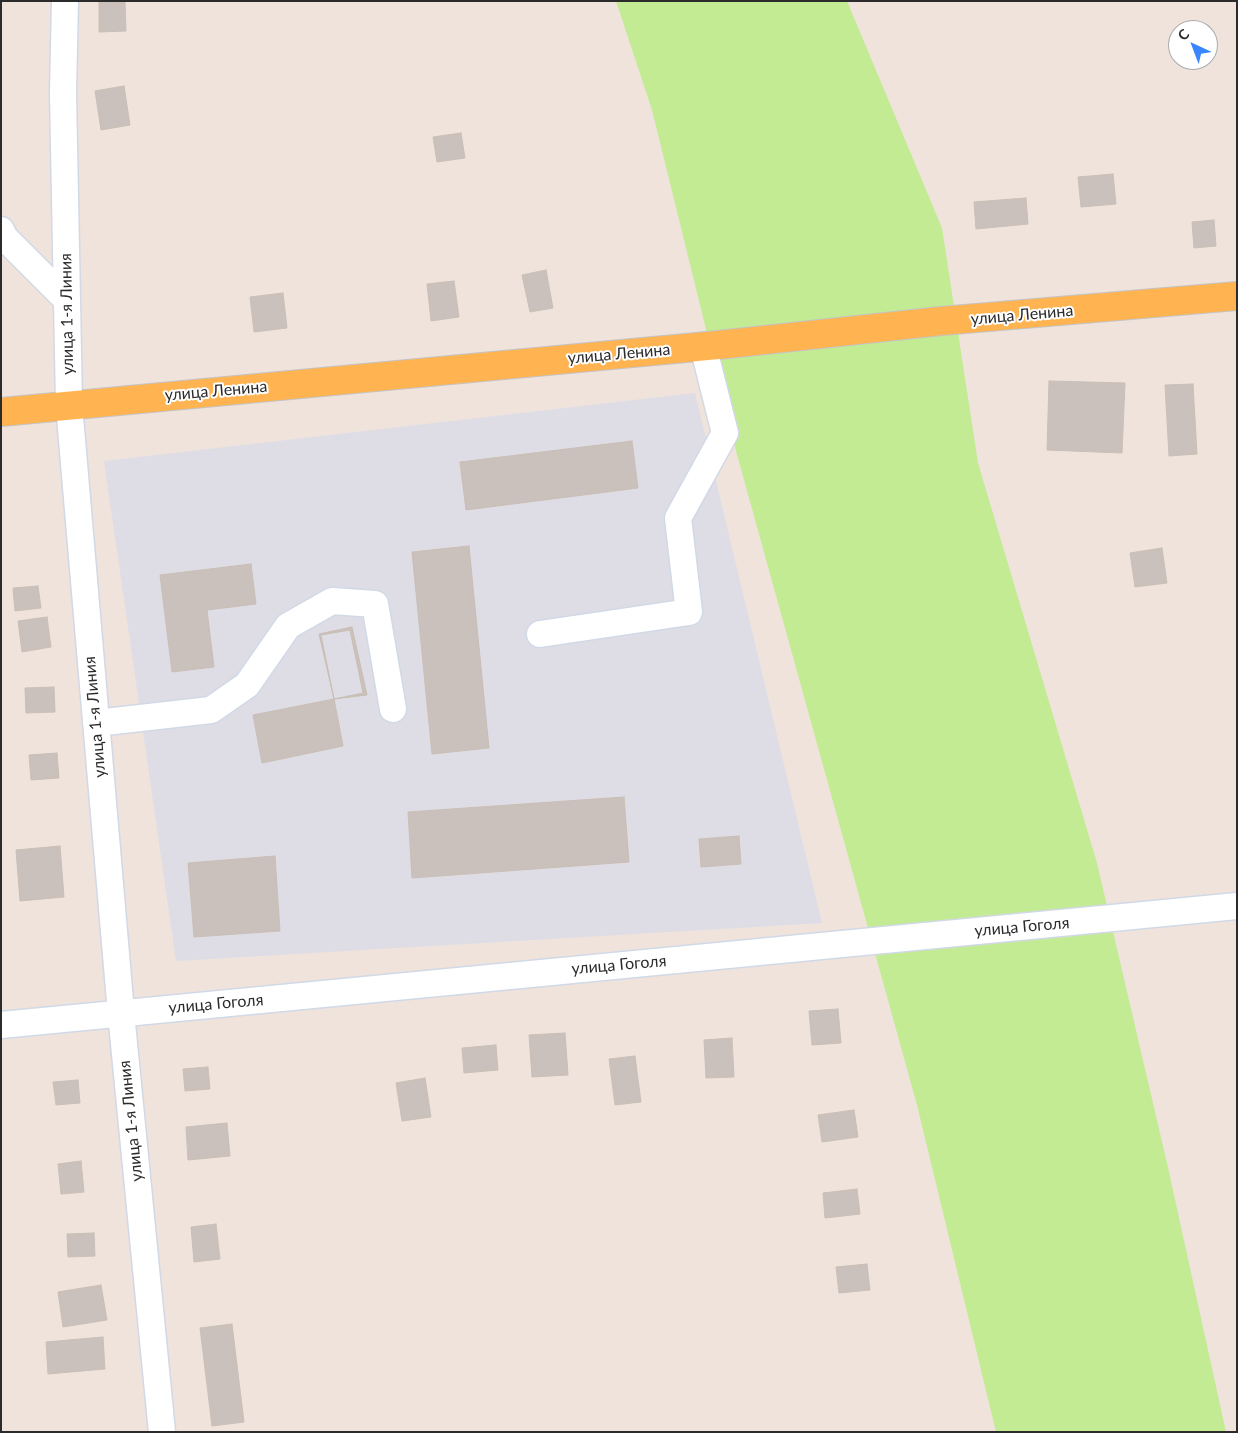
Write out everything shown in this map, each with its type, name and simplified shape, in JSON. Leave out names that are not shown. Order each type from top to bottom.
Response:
[{"type":"main road","name":"улица Ленина","points":[[1,412],[941,322],[1237,296]]},
{"type":"street","name":"улица 1-я Линия","points":[[65,1],[63,93],[69,405],[121,1014],[162,1432]]},
{"type":"street","points":[[1,230],[6,238],[67,300]]},
{"type":"street","points":[[540,634],[689,612],[678,518],[725,433],[711,345]]},
{"type":"street","points":[[96,723],[211,710],[247,686],[288,626],[332,601],[375,604],[393,709]]},
{"type":"street","name":"улица Гоголя","points":[[1,1025],[1237,906]]},
{"type":"shaded area","points":[[695,393],[822,923],[176,961],[104,461]]},
{"type":"green space","points":[[616,1],[847,1],[942,228],[978,463],[1097,863],[1167,1163],[1226,1432],[996,1432],[917,1105],[736,451],[652,110]]},
{"type":"building","points":[[99,1],[125,1],[126,31],[99,32]]},
{"type":"building","points":[[124,86],[130,125],[101,130],[95,91]]},
{"type":"building","points":[[461,133],[465,158],[437,162],[433,137]]},
{"type":"building","points":[[1113,174],[1116,204],[1081,207],[1078,177]]},
{"type":"building","points":[[1026,198],[1028,224],[976,229],[974,202]]},
{"type":"building","points":[[1214,220],[1216,246],[1194,248],[1192,222]]},
{"type":"building","points":[[546,270],[553,308],[530,312],[522,275]]},
{"type":"building","points":[[454,281],[459,317],[431,321],[427,284]]},
{"type":"building","points":[[283,293],[287,328],[254,332],[250,297]]},
{"type":"building","points":[[1049,381],[1125,383],[1122,453],[1047,450]]},
{"type":"building","points":[[1193,384],[1197,454],[1169,456],[1165,385]]},
{"type":"building","points":[[632,441],[638,488],[466,510],[460,462]]},
{"type":"building","points":[[469,546],[489,748],[432,754],[412,552]]},
{"type":"building","points":[[1162,548],[1167,583],[1135,587],[1130,553]]},
{"type":"building","points":[[251,564],[256,604],[207,610],[214,667],[172,672],[160,575]]},
{"type":"building","points":[[38,586],[41,608],[15,611],[13,588]]},
{"type":"building","points":[[47,617],[51,647],[22,652],[18,621]]},
{"type":"building","points":[[352,627],[367,695],[334,699],[319,634]]},
{"type":"building","points":[[350,630],[363,693],[334,699],[321,635]]},
{"type":"building","points":[[54,687],[55,712],[26,713],[25,688]]},
{"type":"building","points":[[334,699],[343,746],[262,763],[253,715]]},
{"type":"building","points":[[57,753],[59,778],[31,780],[29,755]]},
{"type":"building","points":[[624,797],[629,862],[412,878],[408,812]]},
{"type":"building","points":[[739,836],[741,864],[701,867],[699,839]]},
{"type":"building","points":[[60,846],[64,897],[20,901],[16,850]]},
{"type":"building","points":[[275,856],[280,931],[194,937],[188,863]]},
{"type":"building","points":[[838,1009],[841,1043],[812,1045],[809,1011]]},
{"type":"building","points":[[565,1033],[568,1075],[532,1077],[529,1035]]},
{"type":"building","points":[[732,1038],[734,1077],[706,1078],[704,1040]]},
{"type":"building","points":[[496,1045],[498,1070],[464,1073],[462,1048]]},
{"type":"building","points":[[635,1056],[641,1102],[615,1105],[609,1059]]},
{"type":"building","points":[[208,1067],[210,1089],[185,1091],[183,1069]]},
{"type":"building","points":[[425,1078],[431,1117],[402,1121],[396,1083]]},
{"type":"building","points":[[78,1080],[80,1103],[56,1105],[53,1082]]},
{"type":"building","points":[[854,1110],[858,1137],[822,1142],[818,1115]]},
{"type":"building","points":[[227,1123],[230,1156],[188,1160],[186,1127]]},
{"type":"building","points":[[81,1161],[84,1192],[61,1194],[58,1164]]},
{"type":"building","points":[[857,1189],[860,1214],[825,1218],[823,1193]]},
{"type":"building","points":[[216,1224],[220,1259],[194,1262],[191,1227]]},
{"type":"building","points":[[94,1233],[95,1256],[68,1257],[67,1234]]},
{"type":"building","points":[[867,1264],[870,1290],[839,1293],[836,1267]]},
{"type":"building","points":[[101,1285],[107,1320],[63,1327],[58,1292]]},
{"type":"building","points":[[232,1324],[244,1422],[212,1426],[200,1328]]},
{"type":"building","points":[[103,1337],[105,1369],[48,1374],[46,1342]]}]
